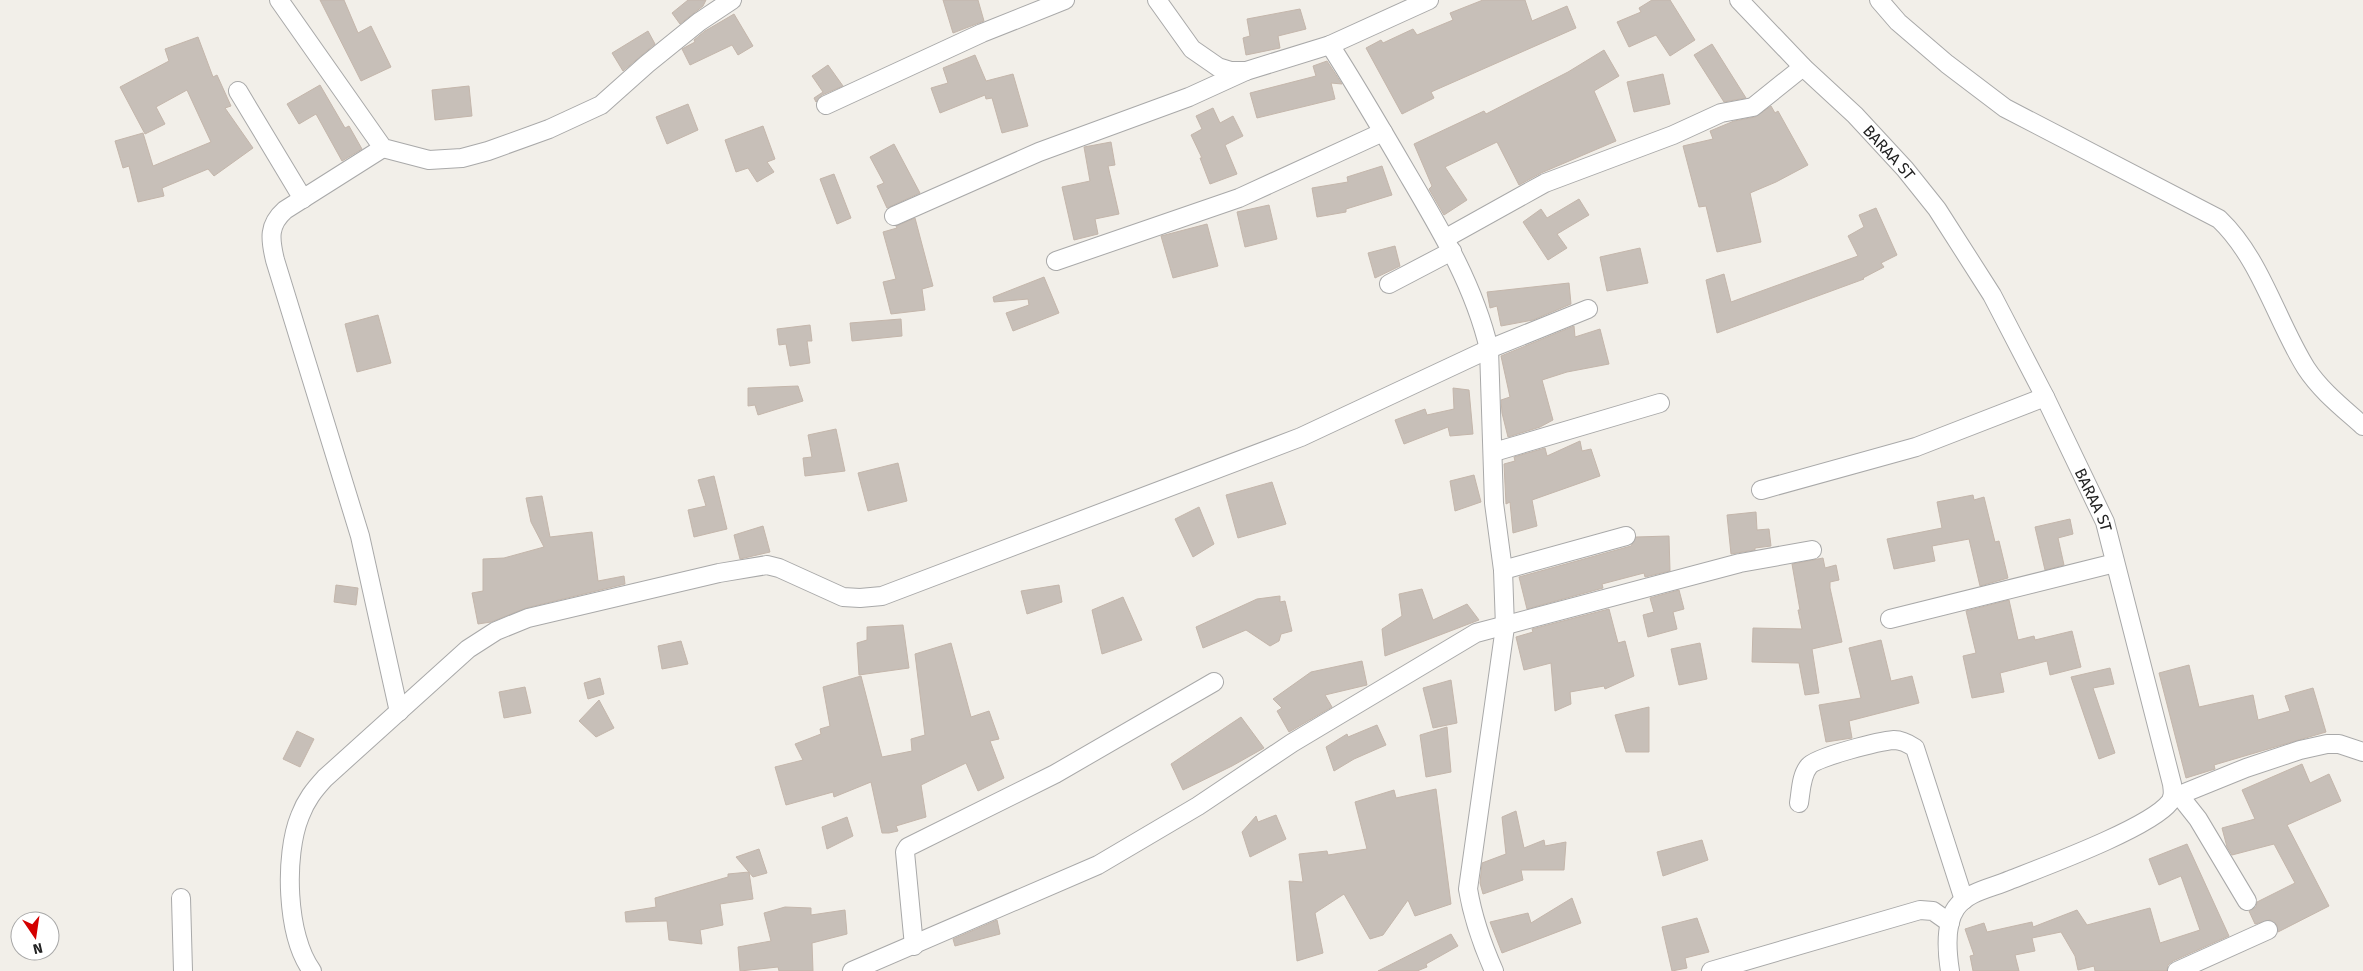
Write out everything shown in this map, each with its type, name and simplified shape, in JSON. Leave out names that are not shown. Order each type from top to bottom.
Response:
[{"type":"street","points":[[278,0],[383,148],[430,160],[462,158],[496,148],[580,116],[601,105],[647,64],[699,22],[732,0]]},
{"type":"street","points":[[826,105],[982,33],[1066,0]]},
{"type":"street","points":[[1157,0],[1192,49],[1205,59],[1231,72],[1246,71]]},
{"type":"street","points":[[894,216],[1039,152],[1190,97],[1246,71],[1330,45],[1429,0]]},
{"type":"street","name":"BARAA ST","points":[[1739,0],[1803,67],[1854,115],[1905,170],[1937,209],[1992,295],[2045,396],[2104,522],[2176,797]]},
{"type":"street","points":[[1879,0],[1898,22],[1946,64],[2005,108],[2218,219],[2232,232],[2250,259],[2307,369],[2326,394],[2363,426]]},
{"type":"street","points":[[1330,45],[1359,90],[1449,245],[1477,308],[1489,349],[1494,452],[1494,503],[1504,570],[1505,627],[1468,890],[1477,930],[1494,971]]},
{"type":"street","points":[[1389,284],[1546,183],[1673,135],[1721,114],[1753,106],[1803,67]]},
{"type":"street","points":[[238,91],[303,199]]},
{"type":"street","points":[[1056,261],[1239,198],[1383,132]]},
{"type":"street","points":[[383,148],[341,172],[276,217],[271,228],[270,239],[360,536],[398,712]]},
{"type":"street","points":[[312,971],[305,962],[298,945],[291,904],[291,863],[299,817],[309,795],[325,778],[468,649],[496,631],[528,618],[719,573],[767,565],[779,568],[842,597],[882,596],[1301,437],[1489,349],[1588,309]]},
{"type":"street","points":[[1761,490],[1916,447],[2045,396]]},
{"type":"street","points":[[1494,452],[1660,403]]},
{"type":"street","points":[[1504,570],[1626,536]]},
{"type":"street","points":[[852,971],[914,946],[1007,903],[1098,865],[1198,806],[1292,742],[1466,638],[1486,629],[1505,627],[1740,563],[1812,550]]},
{"type":"street","points":[[1890,619],[2115,563]]},
{"type":"street","points":[[914,946],[905,852],[908,847],[1013,792],[1055,774],[1214,682]]},
{"type":"street","points":[[1799,803],[1804,773],[1815,761],[1872,744],[1895,740],[1908,743],[1915,748],[1964,900]]},
{"type":"street","points":[[1950,971],[1950,923],[1956,908],[1964,900],[1978,892],[2026,874],[2141,823],[2160,811],[2176,797],[2246,768],[2300,750],[2326,744],[2339,744],[2363,752]]},
{"type":"street","points":[[2176,797],[2198,819],[2247,901]]},
{"type":"street","points":[[181,898],[183,971]]},
{"type":"street","points":[[1711,971],[1920,910],[1933,911],[1950,923]]},
{"type":"street","points":[[2177,971],[2268,930]]},
{"type":"building","points":[[320,0],[344,0],[358,33],[371,26],[391,67],[361,81]]},
{"type":"building","points":[[688,0],[706,0],[703,6],[680,24],[672,13]]},
{"type":"building","points":[[943,0],[978,0],[984,21],[953,33]]},
{"type":"building","points":[[1483,0],[1525,0],[1532,21],[1567,6],[1576,28],[1431,92],[1434,98],[1402,114],[1366,48],[1381,40],[1383,43],[1413,29],[1417,35],[1453,20],[1450,13]]},
{"type":"building","points":[[1652,0],[1670,0],[1695,40],[1670,56],[1656,35],[1629,47],[1617,22],[1641,12],[1639,8]]},
{"type":"building","points":[[1300,9],[1306,29],[1278,36],[1280,48],[1246,55],[1243,38],[1250,36],[1247,19]]},
{"type":"building","points":[[734,14],[753,46],[738,55],[732,45],[690,65],[682,49],[695,42],[694,40],[705,31]]},
{"type":"building","points":[[648,31],[655,44],[623,71],[612,53]]},
{"type":"building","points":[[198,37],[213,77],[217,75],[231,106],[225,108],[253,148],[214,176],[208,169],[162,188],[164,196],[138,202],[129,166],[123,168],[115,141],[143,133],[153,166],[211,142],[187,90],[156,107],[165,124],[145,134],[120,87],[169,61],[165,49]]},
{"type":"building","points":[[1712,44],[1746,98],[1724,102],[1694,55]]},
{"type":"building","points":[[1604,50],[1619,76],[1594,91],[1616,141],[1541,173],[1519,185],[1497,142],[1445,167],[1467,200],[1444,215],[1429,189],[1432,186],[1414,144],[1484,111],[1486,114],[1568,72]]},
{"type":"building","points":[[975,55],[986,81],[1013,74],[1028,126],[1002,133],[992,98],[986,99],[985,95],[940,113],[931,88],[948,83],[943,68]]},
{"type":"building","points":[[1327,61],[1342,84],[1331,83],[1335,99],[1257,118],[1250,93],[1316,76],[1313,66]]},
{"type":"building","points":[[828,65],[843,86],[822,95],[816,102],[814,98],[823,92],[812,76]]},
{"type":"building","points":[[1663,74],[1670,104],[1634,112],[1627,82]]},
{"type":"building","points":[[320,85],[345,128],[349,126],[362,149],[342,161],[316,114],[299,124],[287,104]]},
{"type":"building","points":[[469,86],[472,116],[435,120],[432,90]]},
{"type":"building","points":[[688,104],[698,130],[667,144],[656,117]]},
{"type":"building","points":[[1771,106],[1775,113],[1778,111],[1808,165],[1750,193],[1761,242],[1717,252],[1706,206],[1699,207],[1683,146],[1713,139],[1710,131],[1734,121],[1755,117]]},
{"type":"building","points":[[1213,108],[1220,123],[1233,116],[1243,136],[1225,145],[1237,174],[1210,184],[1200,158],[1202,158],[1191,135],[1202,129],[1196,116]]},
{"type":"building","points":[[763,126],[775,159],[767,162],[774,172],[757,182],[748,168],[736,172],[725,140]]},
{"type":"building","points":[[1111,142],[1115,165],[1108,166],[1119,214],[1095,219],[1098,234],[1074,240],[1062,187],[1090,181],[1084,147]]},
{"type":"building","points":[[894,144],[920,193],[887,208],[877,186],[884,183],[870,157]]},
{"type":"building","points":[[1382,166],[1392,195],[1346,209],[1346,212],[1317,217],[1312,188],[1348,182],[1347,177]]},
{"type":"building","points":[[834,174],[851,218],[837,224],[820,179]]},
{"type":"building","points":[[1579,199],[1589,215],[1557,234],[1567,248],[1548,260],[1523,222],[1541,209],[1547,218]]},
{"type":"building","points":[[1269,205],[1277,239],[1245,247],[1237,212]]},
{"type":"building","points":[[1876,208],[1897,255],[1881,263],[1884,267],[1864,279],[1717,333],[1706,280],[1724,274],[1731,302],[1858,256],[1848,236],[1864,227],[1859,215]]},
{"type":"building","points":[[915,218],[933,286],[922,289],[925,310],[891,314],[883,282],[896,279],[883,232],[897,228],[896,226]]},
{"type":"building","points":[[1207,224],[1218,266],[1173,278],[1161,236]]},
{"type":"building","points":[[1395,246],[1400,266],[1375,278],[1368,253]]},
{"type":"building","points":[[1640,248],[1648,283],[1607,291],[1600,257]]},
{"type":"building","points":[[1044,277],[1059,313],[1013,331],[1006,313],[1029,305],[1028,299],[994,302],[993,297]]},
{"type":"building","points":[[1569,283],[1571,304],[1533,320],[1501,326],[1497,306],[1490,308],[1487,292]]},
{"type":"building","points":[[378,315],[391,363],[357,372],[345,324]]},
{"type":"building","points":[[901,319],[902,336],[852,341],[850,323]]},
{"type":"building","points":[[810,325],[812,341],[807,341],[810,363],[790,366],[786,344],[779,345],[777,329]]},
{"type":"building","points":[[1574,326],[1575,337],[1600,329],[1609,364],[1567,372],[1542,380],[1553,420],[1540,427],[1508,437],[1501,400],[1510,397],[1501,356]]},
{"type":"building","points":[[798,386],[803,401],[758,415],[755,405],[748,406],[748,388]]},
{"type":"building","points":[[1453,388],[1469,390],[1473,434],[1450,436],[1448,427],[1404,444],[1395,420],[1425,409],[1427,415],[1454,409]]},
{"type":"building","points":[[836,429],[845,471],[805,476],[803,458],[812,457],[808,435]]},
{"type":"building","points":[[1580,441],[1582,451],[1591,449],[1600,476],[1532,500],[1537,526],[1513,533],[1510,502],[1506,504],[1504,464],[1515,461],[1514,457],[1545,448],[1547,456]]},
{"type":"building","points":[[898,463],[907,501],[868,511],[858,473]]},
{"type":"building","points":[[1474,475],[1481,502],[1455,511],[1450,481]]},
{"type":"building","points":[[714,476],[727,529],[694,537],[688,510],[706,506],[698,480]]},
{"type":"building","points":[[1272,482],[1286,524],[1238,538],[1226,495]]},
{"type":"building","points":[[1973,495],[1974,500],[1984,497],[1995,542],[1999,541],[2008,578],[1980,586],[1969,539],[1932,546],[1935,561],[1894,569],[1887,539],[1942,528],[1937,502]]},
{"type":"building","points":[[542,496],[550,537],[592,532],[598,581],[624,576],[625,584],[526,608],[491,622],[478,624],[472,593],[483,591],[483,559],[504,558],[544,547],[531,522],[526,498]]},
{"type":"building","points":[[1199,507],[1214,544],[1193,557],[1175,519]]},
{"type":"building","points":[[1756,512],[1757,530],[1769,529],[1771,546],[1731,554],[1727,515]]},
{"type":"building","points":[[2070,519],[2073,534],[2058,538],[2064,565],[2045,570],[2035,527]]},
{"type":"building","points":[[763,526],[770,552],[740,559],[734,535]]},
{"type":"building","points":[[1669,536],[1670,571],[1645,577],[1644,573],[1602,584],[1603,588],[1527,609],[1519,577],[1631,546],[1636,537]]},
{"type":"building","points":[[1823,558],[1825,568],[1836,565],[1839,580],[1830,582],[1830,588],[1842,642],[1812,649],[1819,693],[1805,695],[1799,663],[1752,662],[1753,628],[1802,629],[1792,564]]},
{"type":"building","points":[[336,585],[358,588],[356,605],[334,602]]},
{"type":"building","points":[[1059,585],[1062,602],[1027,614],[1021,591]]},
{"type":"building","points":[[1422,589],[1433,620],[1467,604],[1479,620],[1385,656],[1382,629],[1402,616],[1399,594]]},
{"type":"building","points":[[1679,590],[1684,609],[1673,612],[1677,629],[1648,637],[1643,615],[1654,612],[1650,598]]},
{"type":"building","points":[[1280,596],[1280,602],[1285,601],[1292,631],[1281,634],[1279,641],[1270,646],[1246,630],[1203,648],[1196,627],[1257,599]]},
{"type":"building","points":[[1123,597],[1142,640],[1102,654],[1092,610]]},
{"type":"building","points":[[2009,600],[2018,640],[2034,636],[2035,640],[2072,631],[2081,667],[2050,675],[2047,661],[2000,673],[2004,692],[1972,698],[1963,656],[1976,653],[1966,611]]},
{"type":"building","points":[[1609,609],[1618,643],[1625,641],[1634,676],[1605,689],[1604,686],[1570,692],[1571,704],[1555,711],[1551,663],[1524,670],[1516,637],[1533,632],[1532,629]]},
{"type":"building","points":[[903,625],[909,668],[859,675],[857,643],[867,640],[867,627]]},
{"type":"building","points":[[1881,640],[1891,681],[1912,676],[1919,703],[1849,721],[1852,738],[1826,742],[1819,705],[1861,698],[1849,648]]},
{"type":"building","points":[[681,641],[688,664],[662,669],[658,646]]},
{"type":"building","points":[[951,643],[971,717],[989,711],[999,739],[990,741],[1004,778],[978,791],[966,763],[921,785],[926,817],[896,826],[898,831],[889,833],[882,833],[871,782],[834,797],[833,792],[786,805],[775,767],[803,760],[795,744],[821,734],[820,729],[830,726],[823,687],[861,676],[882,757],[912,751],[911,739],[925,735],[915,654]]},
{"type":"building","points":[[1700,643],[1707,679],[1679,685],[1671,649]]},
{"type":"building","points":[[1362,661],[1367,685],[1325,695],[1332,707],[1289,732],[1277,711],[1282,708],[1273,699],[1311,672]]},
{"type":"building","points":[[2189,665],[2199,707],[2253,695],[2258,720],[2290,711],[2285,696],[2313,688],[2326,732],[2214,765],[2215,769],[2186,778],[2159,673]]},
{"type":"building","points":[[2110,668],[2114,684],[2093,688],[2115,753],[2099,759],[2071,677]]},
{"type":"building","points":[[600,678],[604,694],[588,699],[584,683]]},
{"type":"building","points":[[1451,680],[1457,723],[1433,728],[1423,688]]},
{"type":"building","points":[[525,687],[531,713],[504,718],[499,692]]},
{"type":"building","points":[[599,700],[614,728],[596,737],[579,721]]},
{"type":"building","points":[[1649,707],[1649,752],[1626,752],[1615,715]]},
{"type":"building","points":[[1241,717],[1264,748],[1183,790],[1171,764]]},
{"type":"building","points":[[1377,725],[1386,745],[1354,759],[1334,771],[1326,747],[1347,734],[1348,737]]},
{"type":"building","points":[[1447,727],[1451,772],[1426,777],[1420,735]]},
{"type":"building","points":[[297,731],[314,739],[300,767],[283,759]]},
{"type":"building","points":[[2302,764],[2310,783],[2329,774],[2341,801],[2287,825],[2329,906],[2278,932],[2277,925],[2270,920],[2255,924],[2249,911],[2256,907],[2257,902],[2295,883],[2274,844],[2232,855],[2227,847],[2222,828],[2255,819],[2242,790]]},
{"type":"building","points":[[1436,789],[1451,904],[1415,916],[1408,900],[1383,935],[1370,939],[1344,894],[1315,913],[1323,953],[1297,961],[1289,881],[1303,882],[1299,854],[1327,851],[1328,855],[1367,849],[1355,802],[1394,790],[1396,798]]},
{"type":"building","points":[[1516,811],[1524,848],[1544,840],[1545,846],[1566,842],[1564,870],[1521,870],[1523,880],[1483,894],[1480,883],[1482,863],[1506,854],[1502,817]]},
{"type":"building","points":[[1276,815],[1286,839],[1250,857],[1242,832],[1256,816],[1258,822]]},
{"type":"building","points":[[847,817],[853,836],[827,849],[822,827]]},
{"type":"building","points":[[1702,840],[1708,860],[1663,876],[1657,852]]},
{"type":"building","points":[[2187,844],[2229,936],[2173,961],[2168,965],[2167,971],[2095,971],[2094,966],[2078,970],[2075,956],[2061,932],[2032,938],[2035,951],[2015,955],[2019,971],[1973,971],[1970,956],[1974,955],[1965,929],[1984,923],[1987,932],[2032,922],[2033,927],[2077,910],[2087,925],[2150,908],[2160,943],[2200,930],[2181,876],[2159,885],[2149,859]]},
{"type":"building","points":[[759,849],[767,873],[753,877],[736,857]]},
{"type":"building","points":[[749,872],[753,899],[720,904],[723,925],[700,930],[702,944],[669,940],[667,921],[626,922],[625,912],[656,907],[655,898],[728,877],[728,874]]},
{"type":"building","points":[[1572,898],[1581,923],[1502,953],[1490,922],[1528,913],[1531,923]]},
{"type":"building","points":[[785,907],[811,908],[811,915],[845,910],[847,934],[812,943],[813,971],[779,971],[778,967],[740,971],[738,947],[771,941],[764,913]]},
{"type":"building","points":[[1697,918],[1709,952],[1685,958],[1687,968],[1672,971],[1662,927]]},
{"type":"building","points":[[997,920],[1000,934],[955,946],[953,939]]},
{"type":"building","points":[[1451,934],[1458,946],[1426,964],[1427,967],[1417,971],[1378,971]]}]
